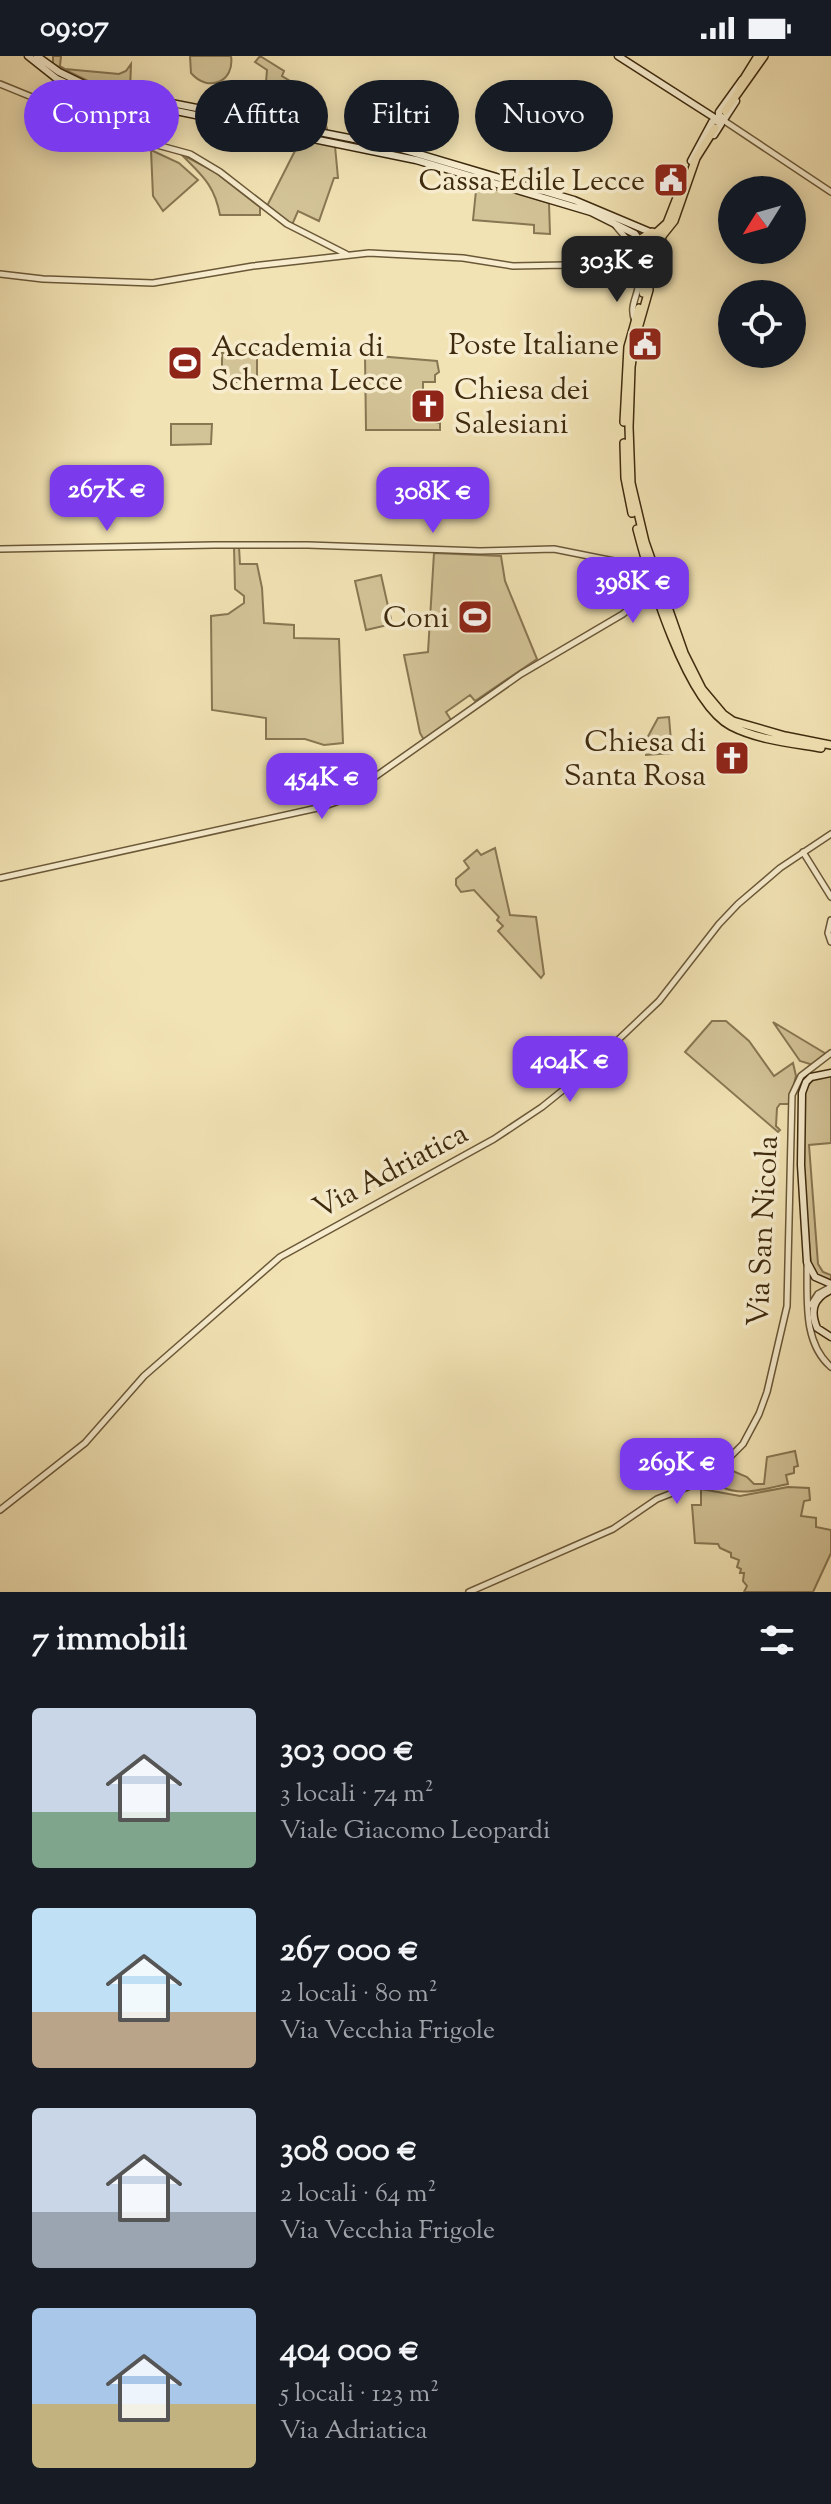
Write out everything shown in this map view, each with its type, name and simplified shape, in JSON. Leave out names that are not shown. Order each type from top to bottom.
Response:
[{"type":"main road","points":[[28,56],[57,79],[88,93],[380,151],[475,174]]},
{"type":"main road","points":[[37,56],[69,78],[101,90],[395,147],[573,203],[653,233],[662,241]]},
{"type":"main road","points":[[618,56],[720,120]]},
{"type":"main road","points":[[758,56],[693,162],[667,223],[643,236],[644,291],[628,347],[625,379],[625,478],[649,568],[691,670],[702,689],[723,714],[744,726],[831,748]]},
{"type":"main road","points":[[744,81],[764,56]]},
{"type":"main road","points":[[657,584],[637,511],[629,447],[632,358],[649,290],[649,260],[674,221],[693,162]]},
{"type":"main road","points":[[573,203],[635,234],[650,253],[656,252]]},
{"type":"main road","points":[[831,1073],[811,1077],[802,1093],[801,1175],[807,1262],[815,1277],[831,1287],[820,1296],[813,1312],[817,1328],[831,1337]]},
{"type":"street","points":[[0,84],[86,121],[204,161],[287,224],[346,254]]},
{"type":"street","points":[[720,120],[831,192]]},
{"type":"street","points":[[611,221],[629,241],[639,260],[637,267],[629,270]]},
{"type":"street","points":[[0,274],[43,279],[153,283],[346,254],[424,255],[513,266],[566,265],[637,271],[644,264]]},
{"type":"street","points":[[629,270],[637,275],[639,282],[631,308],[635,321]]},
{"type":"street","points":[[0,549],[214,545],[480,551],[554,549],[649,568]]},
{"type":"street","points":[[0,878],[342,800],[521,674],[623,614],[657,584]]},
{"type":"street","name":"Via Adriatica","points":[[0,1510],[85,1443],[144,1376],[280,1257],[494,1139],[555,1097],[659,1001],[730,911],[780,868],[831,834]]},
{"type":"street","points":[[803,852],[831,897]]},
{"type":"street","points":[[831,920],[828,933],[831,942]]},
{"type":"street","name":"Via San Nicola","points":[[469,1592],[613,1529],[657,1499],[708,1479],[743,1444],[758,1418],[767,1392],[787,1306],[791,1100],[796,1085],[805,1073],[831,1053]]},
{"type":"street","points":[[807,1262],[810,1328],[815,1347],[831,1367]]},
{"type":"street","points":[[809,1310],[818,1294],[831,1287]]},
{"type":"shaded area","points":[[53,56],[61,56],[60,66],[65,69],[119,74],[131,64],[130,80],[86,80],[53,64]]},
{"type":"shaded area","points":[[190,56],[231,56],[229,72],[222,80],[200,80],[191,73]]},
{"type":"shaded area","points":[[260,56],[284,71],[282,76],[289,80],[266,80],[267,70],[255,62]]},
{"type":"shaded area","points":[[328,145],[335,146],[338,178],[334,178],[319,221],[298,211],[292,225],[267,206],[294,152],[328,152]]},
{"type":"shaded area","points":[[151,152],[179,163],[198,180],[163,211],[153,196]]},
{"type":"shaded area","points":[[181,154],[215,172],[260,207],[260,215],[220,215],[210,187]]},
{"type":"shaded area","points":[[477,181],[481,186],[503,189],[549,203],[550,234],[534,233],[534,225],[473,220]]},
{"type":"shaded area","points":[[257,351],[257,382],[222,382],[222,353]]},
{"type":"shaded area","points":[[365,355],[437,361],[439,372],[435,375],[435,382],[423,382],[423,394],[418,394],[418,412],[424,420],[440,423],[440,430],[366,430]]},
{"type":"shaded area","points":[[171,424],[212,424],[211,444],[171,445]]},
{"type":"shaded area","points":[[234,547],[239,547],[240,564],[257,564],[264,623],[294,625],[294,638],[339,639],[343,743],[324,745],[305,739],[266,739],[266,718],[212,710],[211,616],[228,614],[244,603],[244,596],[235,589]]},
{"type":"shaded area","name":"Coni","points":[[434,553],[501,556],[505,581],[537,659],[475,701],[470,695],[446,712],[451,720],[424,740],[404,655],[428,652]]},
{"type":"shaded area","points":[[381,575],[392,624],[366,630],[355,581]]},
{"type":"shaded area","points":[[669,717],[672,753],[646,755],[645,742],[658,718]]},
{"type":"shaded area","points":[[495,848],[510,915],[536,917],[544,974],[541,978],[498,931],[503,926],[497,920],[499,917],[474,890],[461,892],[456,885],[456,879],[469,868],[464,861],[477,850],[481,855]]},
{"type":"shaded area","points":[[712,1021],[726,1021],[749,1041],[774,1076],[793,1063],[796,1076],[789,1104],[780,1104],[777,1108],[778,1132],[685,1052]]},
{"type":"shaded area","points":[[773,1022],[828,1055],[813,1065],[800,1061]]},
{"type":"shaded area","points":[[831,1075],[831,1143],[809,1145],[818,1264],[823,1272],[831,1275],[831,1283],[819,1278],[811,1266],[803,1168],[804,1093],[811,1081]]},
{"type":"shaded area","points":[[795,1451],[798,1466],[794,1467],[794,1473],[786,1475],[788,1484],[746,1492],[722,1487],[733,1471],[754,1484],[764,1484],[767,1457]]},
{"type":"shaded area","points":[[788,1487],[809,1488],[810,1500],[804,1501],[801,1516],[816,1518],[816,1527],[831,1530],[831,1553],[813,1592],[744,1592],[747,1586],[743,1581],[744,1573],[740,1573],[741,1569],[737,1567],[739,1560],[731,1557],[731,1553],[718,1544],[695,1543],[692,1505],[701,1505],[701,1489],[740,1496]]},
{"type":"place","name":"Cassa Edile Lecce","points":[[671,180]]},
{"type":"place","name":"Poste Italiane","points":[[645,344]]},
{"type":"place","name":"Accademia di Scherma Lecce","points":[[185,363]]},
{"type":"place","name":"Chiesa dei Salesiani","points":[[428,406]]},
{"type":"place","name":"Coni","points":[[475,617]]},
{"type":"place","name":"Chiesa di Santa Rosa","points":[[732,758]]}]
